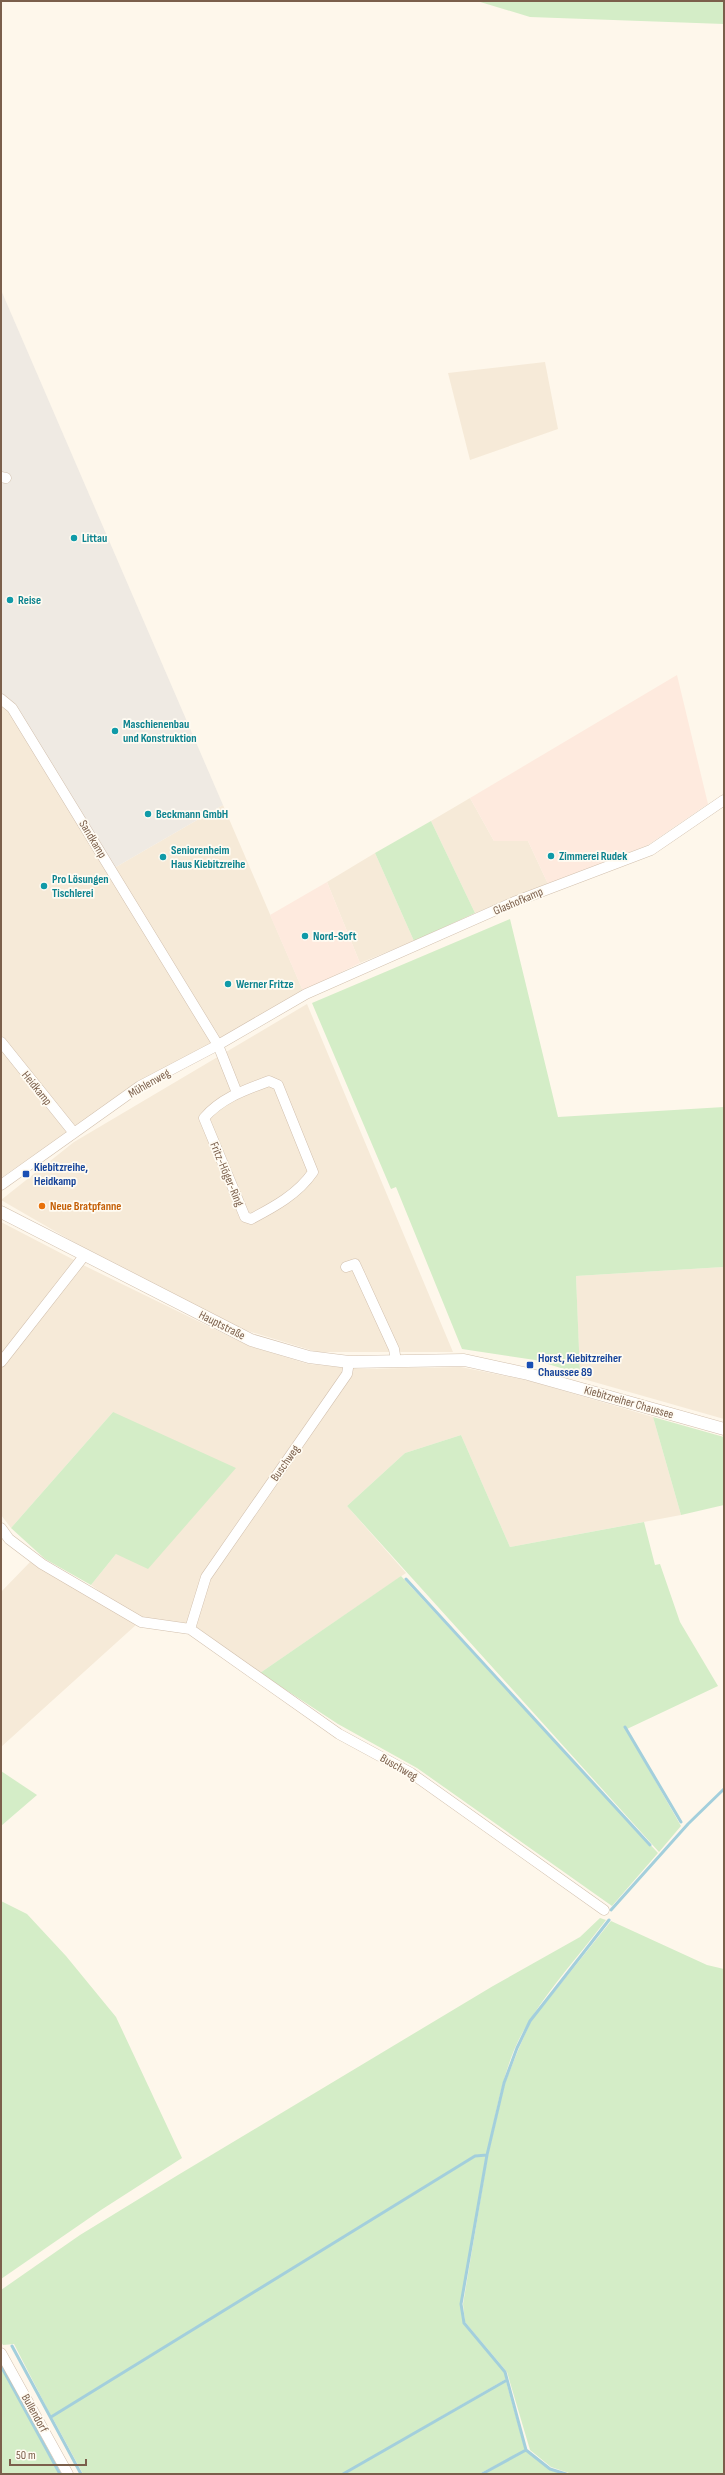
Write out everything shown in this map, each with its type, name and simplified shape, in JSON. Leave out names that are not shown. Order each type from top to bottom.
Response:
[{"type":"street","name":"Sandkamp","points":[[1,699],[12,708],[218,1045]]},
{"type":"street","name":"Glashofkamp","points":[[306,994],[521,899],[651,850],[724,800]]},
{"type":"street","name":"Mühlenweg","points":[[1,1185],[140,1086],[218,1045],[306,994]]},
{"type":"street","name":"Heidkamp","points":[[1,1042],[74,1133]]},
{"type":"street","points":[[218,1045],[237,1093]]},
{"type":"street","name":"Fritz-Höger-Ring","points":[[269,1081],[278,1085],[313,1172],[307,1180],[280,1203],[251,1219],[245,1217],[204,1118],[212,1108],[237,1093],[269,1081]]},
{"type":"street","name":"Hauptstraße","points":[[1,1212],[84,1256],[251,1340],[309,1357],[349,1362],[464,1360]]},
{"type":"street","points":[[1,1362],[84,1256]]},
{"type":"street","points":[[346,1267],[355,1264],[394,1349],[396,1361]]},
{"type":"street","name":"Kiebitzreiher Chaussee","points":[[464,1360],[528,1374],[724,1429]]},
{"type":"street","name":"Buschweg","points":[[190,1629],[206,1576],[347,1374],[349,1362]]},
{"type":"street","name":"Buschweg","points":[[1,1528],[9,1539],[42,1564],[141,1622],[190,1629],[339,1734],[411,1773],[604,1910]]},
{"type":"street","name":"Bullendorf","points":[[1,2353],[68,2474]]},
{"type":"shaded area","points":[[1,290],[223,805],[109,871],[11,712],[1,704]]},
{"type":"shaded area","points":[[545,362],[558,429],[470,460],[448,373]]},
{"type":"shaded area","points":[[677,675],[708,804],[648,845],[548,884],[528,841],[494,841],[470,798]]},
{"type":"shaded area","points":[[1,704],[11,712],[109,871],[223,805],[303,991],[52,1143],[1,1178]]},
{"type":"shaded area","points":[[470,798],[494,841],[528,841],[548,884],[475,913],[431,821]]},
{"type":"shaded area","points":[[375,853],[414,941],[360,963],[327,882]]},
{"type":"shaded area","points":[[327,882],[360,963],[303,991],[270,915]]},
{"type":"shaded area","points":[[307,1004],[453,1352],[317,1352],[238,1328],[96,1255],[1,1200],[74,1142]]},
{"type":"shaded area","points":[[1,1222],[76,1261],[1,1354]]},
{"type":"shaded area","points":[[83,1265],[249,1346],[308,1364],[359,1369],[461,1367],[530,1381],[653,1417],[681,1515],[510,1547],[461,1435],[405,1453],[347,1506],[406,1573],[260,1673],[198,1628],[152,1622],[134,1617],[91,1585],[116,1554],[113,1412],[11,1528],[1,1515],[1,1368]]},
{"type":"shaded area","points":[[724,1267],[724,1419],[580,1378],[576,1276]]},
{"type":"shaded area","points":[[31,1561],[137,1624],[1,1747],[1,1592]]},
{"type":"green space","points":[[477,1],[724,1],[724,24],[530,17]]},
{"type":"green space","points":[[431,821],[475,913],[414,941],[375,853]]},
{"type":"green space","points":[[510,919],[558,1117],[724,1107],[724,1267],[576,1276],[580,1374],[535,1360],[462,1349],[396,1187],[391,1189],[312,1003]]},
{"type":"green space","points":[[113,1412],[236,1468],[148,1569],[116,1554],[91,1585],[45,1559],[11,1528]]},
{"type":"green space","points":[[653,1417],[724,1437],[724,1505],[681,1515]]},
{"type":"green space","points":[[461,1435],[510,1547],[644,1522],[655,1565],[660,1564],[680,1622],[718,1686],[627,1729],[624,1726],[681,1826],[659,1852],[347,1506],[405,1453]]},
{"type":"green space","points":[[401,1576],[658,1853],[612,1906],[417,1768],[338,1724],[260,1673]]},
{"type":"green space","points":[[1,1771],[37,1795],[1,1826]]},
{"type":"green space","points":[[1,1901],[27,1914],[66,1956],[116,2017],[182,2158],[101,2210],[1,2279]]},
{"type":"green space","points":[[600,1918],[606,1920],[548,1994],[521,2035],[502,2085],[487,2154],[475,2155],[51,2416],[14,2344],[3,2345],[1,2342],[1,2290],[80,2235],[178,2175],[493,1986],[580,1937]]},
{"type":"green space","points":[[611,1921],[707,1965],[724,1969],[724,2474],[572,2474],[551,2467],[530,2450],[507,2372],[465,2322],[463,2304],[488,2155],[505,2083],[531,2021]]},
{"type":"green space","points":[[486,2156],[461,2303],[464,2323],[504,2372],[506,2379],[342,2474],[83,2474],[52,2417],[475,2157]]},
{"type":"green space","points":[[1,2367],[59,2474],[1,2474]]},
{"type":"green space","points":[[506,2381],[525,2450],[479,2474],[345,2474]]},
{"type":"green space","points":[[526,2451],[550,2470],[563,2474],[484,2474]]},
{"type":"waterway","points":[[406,1579],[650,1845]]},
{"type":"waterway","points":[[625,1727],[681,1822]]},
{"type":"waterway","points":[[611,1910],[688,1824],[724,1789]]},
{"type":"waterway","points":[[566,2474],[550,2469],[526,2450],[505,2372],[464,2323],[461,2304],[487,2155],[504,2083],[517,2048],[530,2021],[609,1920]]},
{"type":"waterway","points":[[51,2417],[475,2156],[487,2155]]},
{"type":"waterway","points":[[12,2346],[81,2474]]},
{"type":"waterway","points":[[1,2366],[60,2474]]},
{"type":"waterway","points":[[343,2474],[507,2380]]},
{"type":"waterway","points":[[482,2474],[526,2450]]},
{"type":"place","name":"Littau","points":[[74,538]]},
{"type":"place","name":"Reise","points":[[10,600]]},
{"type":"place","name":"Maschienenbau und Konstruktion","points":[[115,731]]},
{"type":"place","name":"Beckmann GmbH","points":[[148,814]]},
{"type":"place","name":"Zimmerei Rudek","points":[[551,856]]},
{"type":"place","name":"Seniorenheim Haus Kiebitzreihe","points":[[163,857]]},
{"type":"place","name":"Pro Lösungen Tischlerei","points":[[44,886]]},
{"type":"place","name":"Nord-Soft","points":[[305,936]]},
{"type":"place","name":"Werner Fritze","points":[[228,984]]},
{"type":"place","name":"Kiebitzreihe, Heidkamp","points":[[26,1174]]},
{"type":"place","name":"Neue Bratpfanne","points":[[42,1206]]},
{"type":"place","name":"Horst, Kiebitzreiher Chaussee 89","points":[[530,1365]]}]
